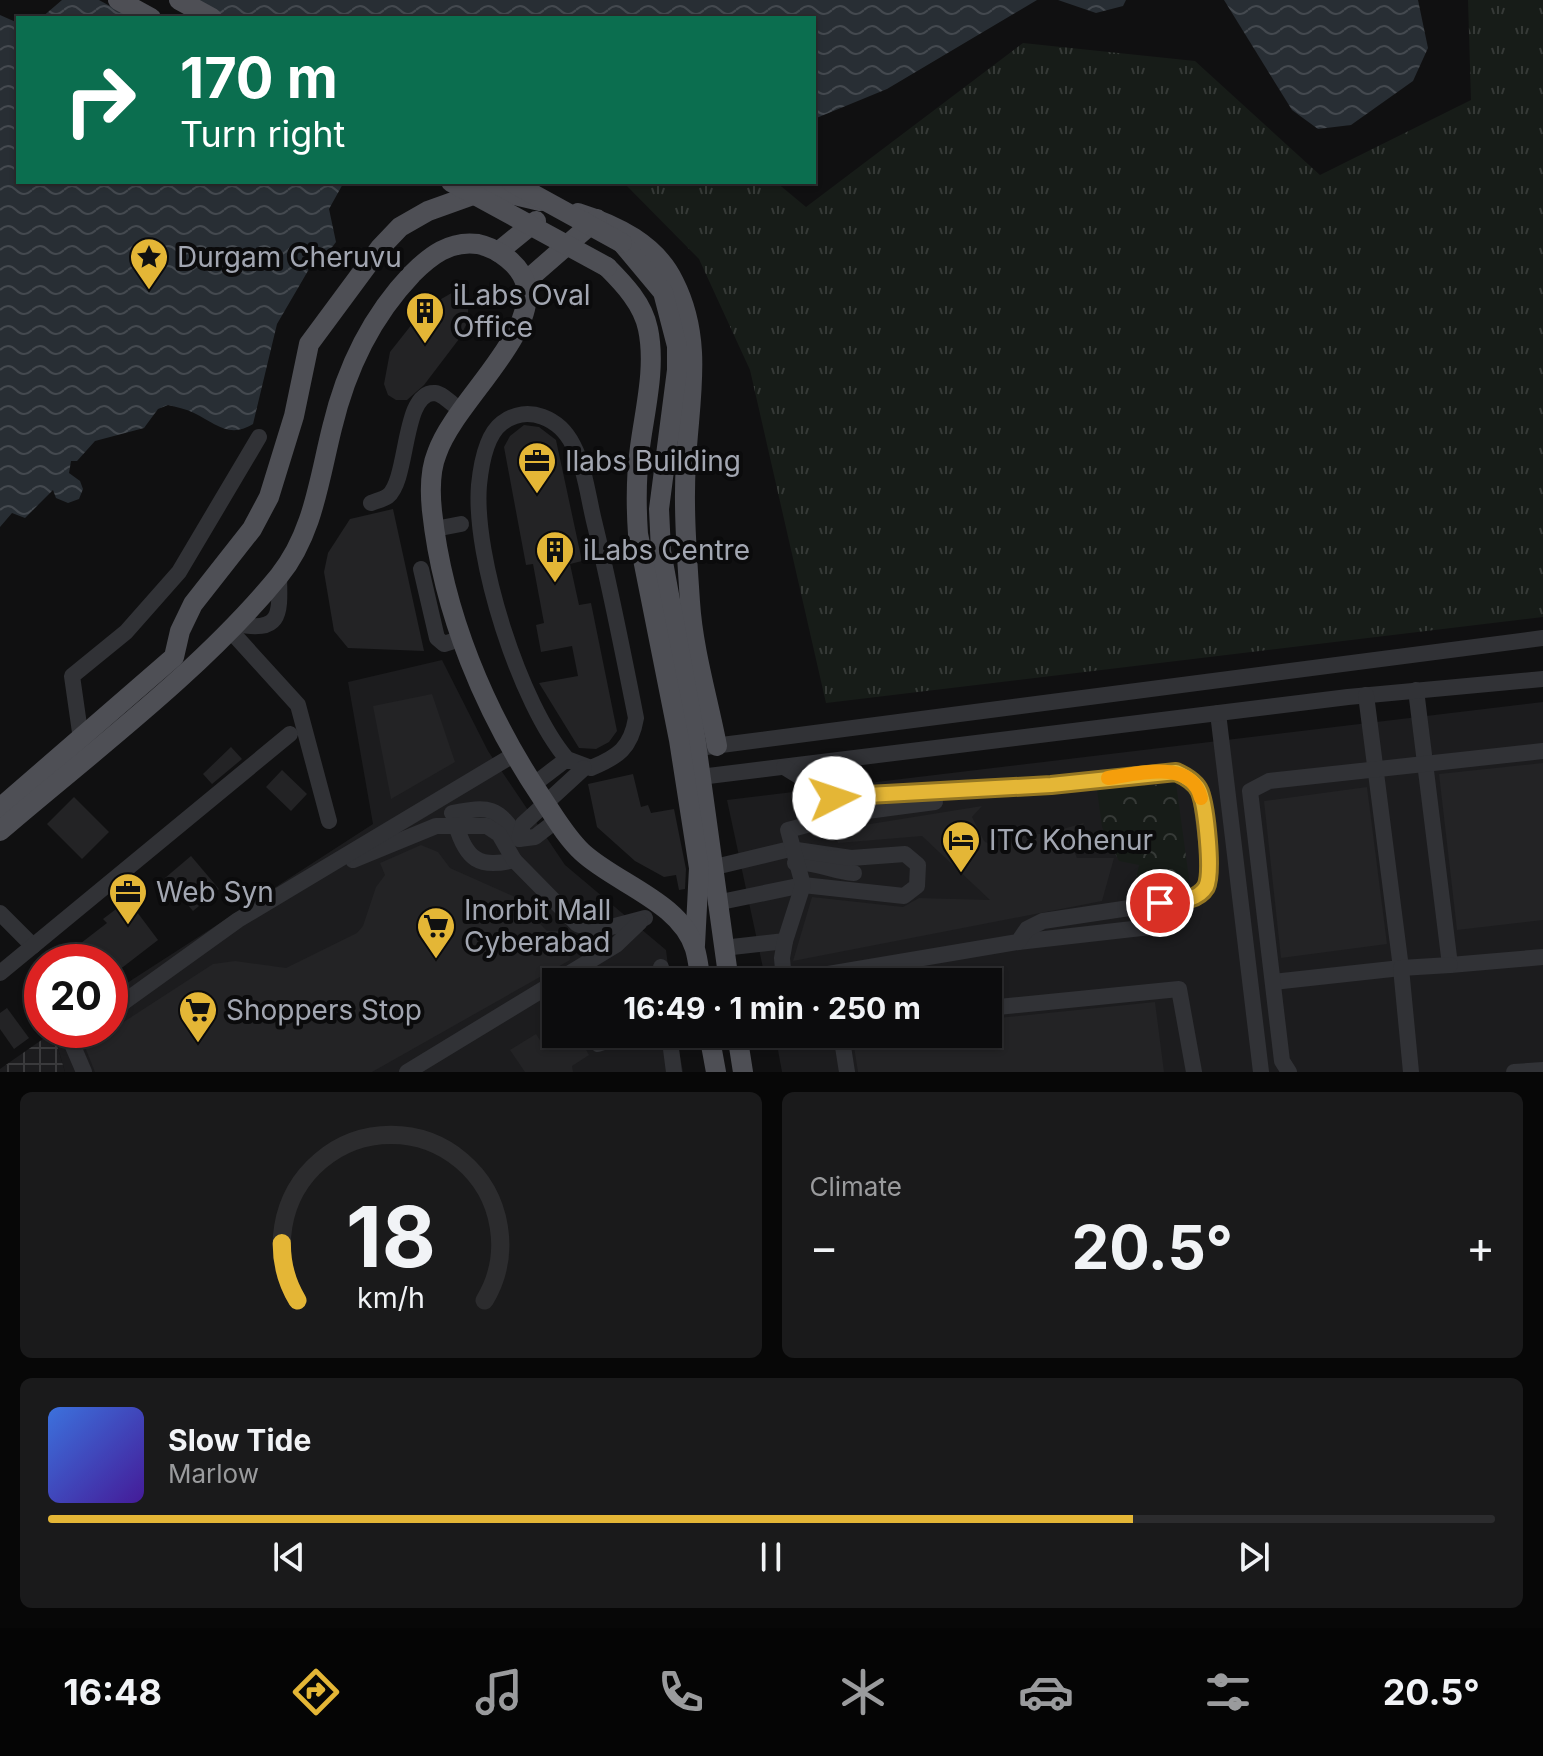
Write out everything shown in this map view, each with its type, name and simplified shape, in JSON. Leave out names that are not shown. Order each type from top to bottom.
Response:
[{"type":"main road","points":[[118,0],[147,16]]},
{"type":"main road","points":[[179,0],[208,16]]},
{"type":"main road","points":[[455,184],[607,267],[637,301],[647,326],[651,355],[636,489],[638,534],[679,740],[699,868],[695,945],[699,968]]},
{"type":"main road","points":[[515,184],[622,243],[663,292],[677,346],[677,370],[659,509],[661,551],[707,747]]},
{"type":"main road","points":[[0,808],[174,657],[180,631],[193,604],[252,529],[269,497],[294,416],[309,344],[331,310],[400,227],[428,211],[481,192],[502,192],[597,219],[645,245],[674,282],[693,342],[694,386],[686,463],[690,606],[707,747],[700,777],[727,968]]},
{"type":"main road","points":[[526,281],[597,219]]},
{"type":"main road","points":[[498,252],[536,221]]},
{"type":"main road","points":[[0,831],[232,626],[279,576],[293,558],[317,498],[342,391],[354,357],[372,325],[427,259],[461,243],[481,244],[516,266],[526,281],[525,314],[460,410],[436,454],[431,482],[435,529],[463,638],[484,698],[515,754],[533,785],[581,851],[652,912],[675,919],[695,945]]},
{"type":"main road","points":[[710,1048],[716,1072]]},
{"type":"main road","points":[[740,1048],[743,1072]]},
{"type":"street","points":[[371,503],[388,496],[396,485],[411,421],[421,399],[430,393],[438,393],[460,410]]},
{"type":"street","points":[[128,999],[238,920],[341,862],[454,819],[493,810],[503,816],[519,839],[535,837],[584,768],[617,757],[626,748],[636,718],[597,532],[573,445],[553,420],[539,414],[519,415],[501,424],[486,449],[479,485],[480,517],[501,621],[541,722],[567,759],[584,768]]},
{"type":"street","points":[[81,739],[72,676],[126,632],[179,572],[259,437]]},
{"type":"street","points":[[435,529],[461,524]]},
{"type":"street","points":[[421,569],[437,638],[444,644],[463,638]]},
{"type":"street","points":[[232,626],[298,705],[329,821]]},
{"type":"street","points":[[707,747],[1543,638]]},
{"type":"street","points":[[700,777],[1366,695],[1543,679]]},
{"type":"street","points":[[1416,690],[1450,965]]},
{"type":"street","points":[[1366,695],[1411,1072]]},
{"type":"street","points":[[1218,713],[1261,1072]]},
{"type":"street","points":[[35,944],[290,734]]},
{"type":"street","points":[[1289,1072],[1282,1061],[1250,791],[1269,781],[1543,751]]},
{"type":"street","points":[[261,921],[274,905],[515,754]]},
{"type":"street","points":[[533,785],[567,759]]},
{"type":"street","points":[[1051,785],[1060,776],[1074,771],[1138,766]]},
{"type":"street","points":[[784,767],[850,804],[935,802]]},
{"type":"street","points":[[782,968],[785,941],[803,885],[781,832],[850,804],[1164,771],[1187,777],[1200,793],[1210,873],[1206,886],[1194,897],[1043,921],[1027,929],[1018,942]]},
{"type":"street","points":[[454,819],[487,826],[499,834],[514,860],[577,924],[603,930],[652,912]]},
{"type":"street","points":[[454,819],[466,851],[475,858],[494,865],[514,860]]},
{"type":"street","points":[[711,868],[793,856],[851,858],[905,854],[918,865],[917,886],[904,896],[803,885],[716,903]]},
{"type":"street","points":[[793,856],[835,872],[854,873]]},
{"type":"street","points":[[407,1072],[616,945],[652,912]]},
{"type":"street","points":[[0,913],[31,944]]},
{"type":"street","points":[[865,968],[1018,942],[1168,925]]},
{"type":"street","points":[[723,948],[785,941]]},
{"type":"street","points":[[0,973],[24,953]]},
{"type":"street","points":[[1273,982],[1543,957]]},
{"type":"street","points":[[1002,1007],[1179,989],[1194,1072]]},
{"type":"street","points":[[74,1048],[84,1072]]},
{"type":"street","points":[[671,1048],[674,1072]]},
{"type":"street","points":[[843,1048],[847,1072]]},
{"type":"street","points":[[1514,1072],[1543,1070]]},
{"type":"shaded area","points":[[442,660],[488,751],[565,865],[666,950],[668,968],[542,968],[542,1048],[679,1048],[683,1072],[65,1072],[58,1048],[128,1048],[128,982],[373,824],[348,682]]},
{"type":"shaded area","points":[[1543,702],[1543,1072],[782,1072],[778,1048],[1002,1048],[1002,968],[763,968],[727,800]]},
{"type":"shaded area","points":[[30,1048],[58,1048],[65,1072],[0,1072]]},
{"type":"green space","points":[[1468,0],[1543,0],[1543,617],[826,703],[750,370],[699,259],[625,184],[778,184],[806,207],[1023,43],[1195,61],[1320,175],[1471,100]]},
{"type":"green space","points":[[1176,783],[1192,900],[1130,907],[1139,865],[1119,861],[1102,827],[1097,790]]},
{"type":"water","points":[[62,0],[1037,0],[887,89],[816,118],[816,16],[43,16]]},
{"type":"water","points":[[1058,0],[1126,0],[1123,6],[1096,13]]},
{"type":"water","points":[[1224,0],[1418,0],[1428,48],[1413,81],[1351,125],[1318,129],[1292,110]]},
{"type":"water","name":"Durgam Cheruvu","points":[[0,15],[16,22],[16,184],[343,184],[329,209],[336,242],[330,250],[319,252],[277,324],[253,424],[229,430],[181,408],[168,405],[158,409],[144,428],[95,441],[77,461],[71,461],[69,473],[80,481],[83,489],[79,499],[68,503],[56,498],[53,490],[25,518],[12,513],[0,527]]},
{"type":"pier","points":[[99,0],[194,0],[222,16],[128,16]]},
{"type":"building","name":"iLabs Oval Office","points":[[455,291],[469,301],[467,323],[459,339],[424,385],[407,400],[396,400],[388,395],[384,384],[390,352],[424,309]]},
{"type":"building","name":"iLabs Centre","points":[[524,425],[539,427],[556,440],[582,561],[570,564],[579,605],[591,603],[617,731],[609,742],[596,749],[579,748],[539,683],[578,676],[572,646],[541,652],[536,625],[544,623],[533,564],[526,565],[504,447],[510,436]]},
{"type":"building","points":[[393,509],[424,651],[348,648],[334,631],[324,572],[328,553],[350,519]]},
{"type":"building","points":[[432,694],[455,762],[391,799],[373,706]]},
{"type":"building","points":[[231,747],[242,759],[212,784],[203,774]]},
{"type":"building","points":[[1543,763],[1543,920],[1457,930],[1439,774]]},
{"type":"building","points":[[282,770],[307,794],[291,811],[266,787]]},
{"type":"building","points":[[633,774],[641,807],[648,805],[651,813],[674,809],[686,869],[685,889],[679,890],[676,875],[664,877],[635,861],[597,827],[588,784]]},
{"type":"building","points":[[1367,787],[1387,944],[1281,958],[1264,801]]},
{"type":"building","points":[[74,797],[109,832],[82,859],[47,824]]},
{"type":"building","points":[[982,806],[972,817],[984,841],[1004,853],[1012,837],[1049,833],[1084,823],[1072,846],[1077,858],[1114,858],[1102,901],[793,961],[812,897],[903,907],[919,898],[990,900],[922,836],[838,843],[833,830]]},
{"type":"building","name":"Inorbit Mall Cyberabad","points":[[421,845],[438,852],[450,868],[513,896],[547,931],[564,931],[569,937],[570,960],[556,968],[542,968],[542,976],[372,1072],[95,1072],[85,1048],[128,1048],[128,1019],[213,964],[235,961],[286,968],[357,933],[363,926],[376,887],[385,875],[380,863]]},
{"type":"building","points":[[191,856],[219,889],[193,911],[165,878]]},
{"type":"building","points":[[128,900],[158,940],[128,963],[128,944],[80,944],[107,923],[103,919]]},
{"type":"building","points":[[1155,1002],[1164,1072],[858,1072],[854,1048],[1002,1048],[1002,1018]]},
{"type":"building","points":[[7,1008],[24,1031],[24,1042],[14,1049],[0,1029],[0,1013]]},
{"type":"building","points":[[536,1034],[542,1048],[585,1048],[589,1055],[572,1066],[573,1072],[525,1072],[510,1050]]},
{"type":"slow traffic","points":[[1108,778],[1176,772],[1196,786],[1201,798]]},
{"type":"place","name":"Durgam Cheruvu","points":[[149,291]]},
{"type":"place","name":"iLabs Oval Office","points":[[425,345]]},
{"type":"place","name":"Ilabs Building","points":[[537,495]]},
{"type":"place","name":"iLabs Centre","points":[[555,584]]},
{"type":"place","name":"ITC Kohenur","points":[[961,874]]},
{"type":"place","name":"Web Syn","points":[[128,926]]},
{"type":"place","name":"Inorbit Mall Cyberabad","points":[[436,960]]},
{"type":"place","name":"Shoppers Stop","points":[[198,1044]]},
{"type":"route","points":[[834,798],[850,803],[849,796],[1051,785],[1176,772],[1187,777],[1200,793],[1210,873],[1206,886],[1194,897],[1160,903]]}]
